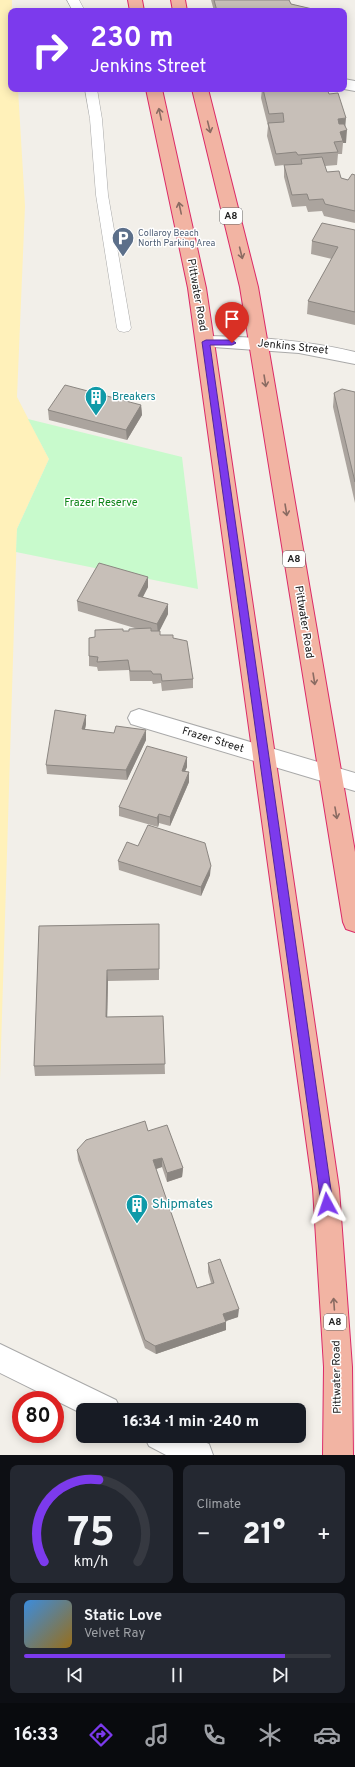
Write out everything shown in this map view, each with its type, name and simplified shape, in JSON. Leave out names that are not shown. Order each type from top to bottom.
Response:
[{"type":"highway","name":"Pittwater Road","points":[[155,92],[197,288],[206,342],[326,1189],[338,1367],[338,1455]]},
{"type":"highway","name":"Pittwater Road","points":[[201,92],[249,287],[355,922]]},
{"type":"street","name":"Jenkins Street","points":[[206,342],[258,343],[325,350],[355,358]]},
{"type":"street","name":"Frazer Street","points":[[139,718],[355,782]]},
{"type":"street","points":[[0,1358],[92,1403]]},
{"type":"street","points":[[173,1443],[198,1455]]},
{"type":"lane","points":[[92,92],[96,119],[102,195],[124,328]]},
{"type":"sand","points":[[0,0],[12,0],[12,8],[8,8],[8,92],[18,92],[25,206],[17,397],[49,459],[17,529],[0,1080]]},
{"type":"green space","name":"Frazer Reserve","points":[[28,419],[182,457],[198,589],[16,552],[17,529],[49,459]]},
{"type":"building","points":[[214,0],[289,0],[291,4],[308,8],[216,8]]},
{"type":"building","points":[[264,92],[338,93],[346,118],[338,119],[339,124],[344,124],[347,130],[340,132],[343,141],[334,142],[338,152],[298,155],[296,152],[276,154],[268,123],[284,122],[283,113],[269,114]]},
{"type":"building","points":[[322,157],[327,172],[339,171],[341,178],[348,180],[352,174],[355,175],[355,211],[325,204],[323,199],[309,200],[307,194],[292,195],[284,165],[302,164],[301,159]]},
{"type":"building","points":[[322,223],[355,230],[355,312],[308,301],[338,247],[312,241]]},
{"type":"building","name":"Breakers","points":[[65,385],[141,405],[126,430],[48,410]]},
{"type":"building","points":[[342,389],[355,392],[355,482],[334,393]]},
{"type":"building","points":[[99,563],[148,577],[138,596],[168,604],[157,624],[77,601]]},
{"type":"building","points":[[151,628],[151,631],[160,631],[160,635],[173,635],[173,638],[187,641],[193,679],[162,681],[161,674],[153,674],[151,671],[130,671],[128,660],[97,662],[98,657],[89,656],[89,638],[95,637],[95,630],[123,629],[123,631],[129,631],[129,629]]},
{"type":"building","points":[[55,710],[86,715],[82,729],[114,733],[116,726],[146,730],[126,770],[46,765]]},
{"type":"building","points":[[147,746],[187,757],[182,771],[189,772],[170,817],[159,814],[157,818],[119,807]]},
{"type":"building","points":[[148,825],[205,843],[211,866],[201,887],[118,861],[127,842],[138,846]]},
{"type":"building","points":[[159,924],[159,969],[107,970],[106,1017],[163,1016],[165,1064],[34,1066],[39,926]]},
{"type":"building","name":"Shipmates","points":[[145,1121],[148,1131],[167,1125],[183,1168],[167,1173],[162,1158],[153,1160],[197,1288],[214,1283],[208,1263],[220,1259],[239,1309],[223,1314],[226,1322],[155,1346],[145,1340],[77,1150],[86,1140]]},
{"type":"place","name":"Collaroy Beach North Parking Area","points":[[123,258]]},
{"type":"place","name":"Breakers","points":[[96,416]]},
{"type":"place","name":"Shipmates","points":[[137,1224]]},
{"type":"route","points":[[232,343],[206,342],[327,1204]]}]
